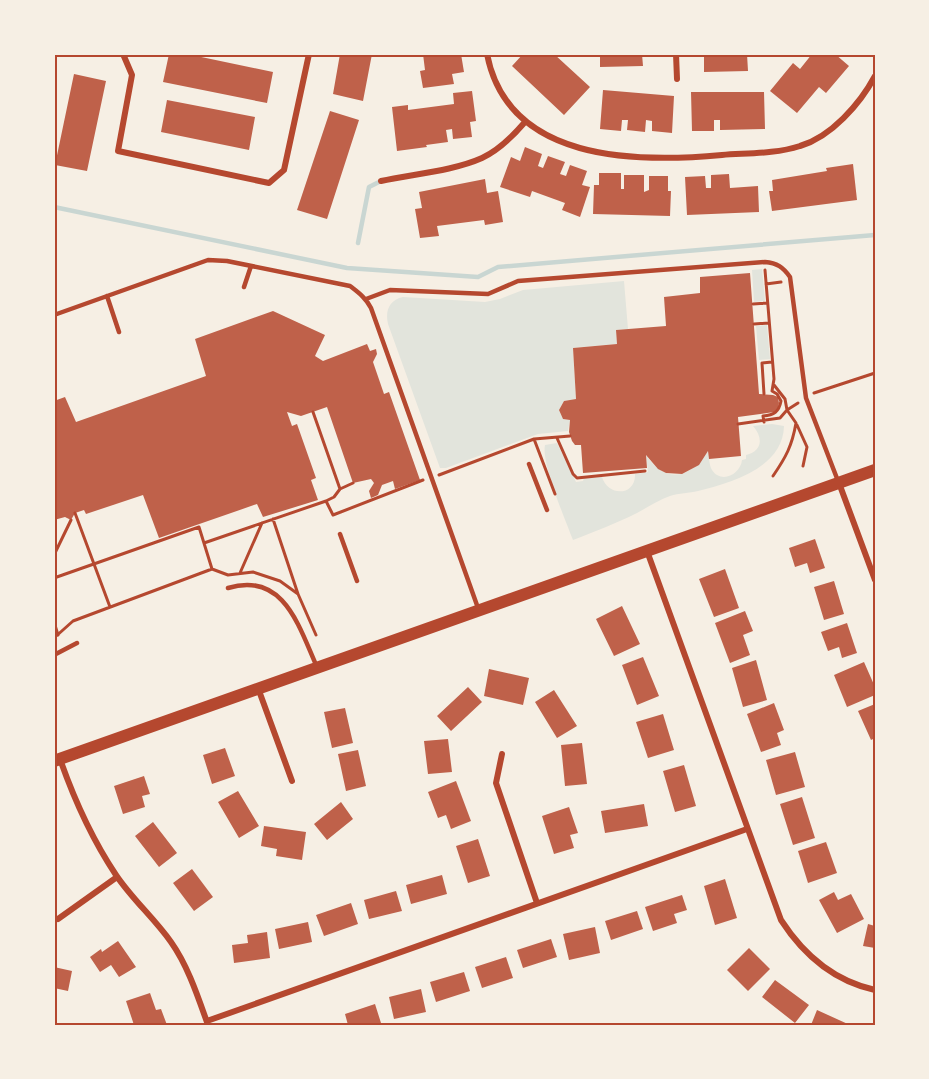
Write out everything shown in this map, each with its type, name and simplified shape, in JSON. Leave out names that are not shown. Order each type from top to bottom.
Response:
[{"type":"main road","points":[[57,760],[875,470]]},
{"type":"street","points":[[123,54],[132,75],[118,151],[269,183],[284,170],[309,54]]},
{"type":"street","points":[[486,54],[496,85],[509,105],[525,122],[541,133],[563,144],[613,155],[646,158],[707,157],[801,146],[819,137],[839,122],[854,107],[875,76]]},
{"type":"street","points":[[676,54],[676,79]]},
{"type":"street","points":[[381,181],[466,164],[500,146],[525,122]]},
{"type":"street","points":[[839,483],[875,580]]},
{"type":"street","points":[[647,550],[781,920],[808,955],[844,979],[875,990]]},
{"type":"street","points":[[258,688],[292,781]]},
{"type":"street","points":[[502,754],[496,783],[537,903]]},
{"type":"street","points":[[57,760],[98,847],[117,877],[171,942],[181,958],[207,1023],[747,829]]},
{"type":"street","points":[[58,919],[117,877]]},
{"type":"lane","points":[[54,315],[208,260],[227,261],[350,286],[366,299],[478,610]]},
{"type":"lane","points":[[366,299],[390,290],[488,294],[518,281],[775,263],[783,268],[790,277],[806,398],[839,483]]},
{"type":"lane","points":[[244,287],[251,266]]},
{"type":"lane","points":[[107,296],[119,332]]},
{"type":"lane","points":[[529,464],[546,510]]},
{"type":"lane","points":[[340,534],[357,581]]},
{"type":"lane","points":[[228,588],[238,585],[258,586],[279,596],[294,616],[318,667]]},
{"type":"lane","points":[[54,654],[77,643]]},
{"type":"path","points":[[764,422],[763,416],[775,414],[780,407],[780,398],[772,391],[774,385],[765,262]]},
{"type":"path","points":[[766,284],[781,282]]},
{"type":"path","points":[[753,304],[767,303]]},
{"type":"path","points":[[754,324],[769,323]]},
{"type":"path","points":[[764,394],[762,363],[772,362]]},
{"type":"path","points":[[738,424],[780,418],[787,410],[819,391],[875,372]]},
{"type":"path","points":[[774,385],[785,399],[787,410],[807,447],[803,466]]},
{"type":"path","points":[[313,412],[340,489]]},
{"type":"path","points":[[773,476],[788,454],[796,423]]},
{"type":"path","points":[[326,501],[333,515],[534,439],[570,436]]},
{"type":"path","points":[[557,438],[573,474],[578,478],[645,471]]},
{"type":"path","points":[[534,439],[555,494]]},
{"type":"path","points":[[204,543],[326,501],[334,497],[340,489],[353,483]]},
{"type":"path","points":[[75,513],[110,607]]},
{"type":"path","points":[[273,519],[298,594],[316,635]]},
{"type":"path","points":[[54,555],[71,520]]},
{"type":"path","points":[[240,573],[262,523]]},
{"type":"path","points":[[54,578],[199,527],[212,569]]},
{"type":"path","points":[[54,638],[73,621],[212,569],[228,575],[253,572],[280,581],[298,594]]},
{"type":"path","points":[[54,622],[58,635]]},
{"type":"shaded area","points":[[762,269],[765,301],[754,302],[752,270]]},
{"type":"shaded area","points":[[624,281],[628,329],[616,330],[617,344],[573,348],[576,399],[564,401],[559,410],[563,419],[570,420],[568,431],[538,434],[446,468],[440,468],[388,324],[387,315],[391,303],[403,297],[485,302],[523,290]]},
{"type":"shaded area","points":[[767,325],[770,359],[759,360],[756,326]]},
{"type":"shaded area","points":[[772,424],[784,426],[781,441],[775,453],[753,471],[711,488],[670,496],[622,520],[573,540],[550,478],[545,445],[557,443],[576,482],[583,481],[584,478],[602,477],[610,488],[621,491],[631,487],[635,474],[648,472],[646,455],[662,471],[678,474],[694,467],[708,451],[712,470],[721,477],[726,477],[735,473],[742,460],[746,459],[746,455],[758,447],[760,439],[753,426]]},
{"type":"building","points":[[169,54],[187,54],[273,72],[267,103],[163,82]]},
{"type":"building","points":[[340,54],[372,54],[363,101],[333,94]]},
{"type":"building","points":[[423,54],[450,54],[451,56],[461,54],[464,72],[452,74],[454,84],[423,88],[420,71],[425,70]]},
{"type":"building","points":[[523,54],[554,54],[590,87],[564,115],[512,66]]},
{"type":"building","points":[[600,54],[642,54],[643,66],[600,67]]},
{"type":"building","points":[[704,54],[747,54],[748,71],[704,72]]},
{"type":"building","points":[[812,54],[835,54],[849,66],[826,93],[819,87],[797,113],[770,91],[793,63],[800,69]]},
{"type":"building","points":[[74,74],[106,81],[87,171],[55,165]]},
{"type":"building","points":[[603,90],[674,96],[672,133],[652,131],[652,121],[646,120],[645,132],[627,130],[628,120],[622,120],[621,131],[600,129]]},
{"type":"building","points":[[472,91],[476,121],[470,122],[472,137],[453,139],[452,129],[446,130],[448,142],[397,151],[392,107],[408,105],[408,110],[454,104],[453,93]]},
{"type":"building","points":[[691,92],[764,92],[765,129],[720,130],[720,120],[714,120],[714,131],[692,131]]},
{"type":"building","points":[[167,100],[255,117],[249,150],[161,132]]},
{"type":"building","points":[[330,111],[359,120],[327,219],[297,210]]},
{"type":"building","points":[[525,147],[542,154],[538,166],[543,168],[548,156],[565,162],[560,174],[566,176],[570,165],[587,171],[582,185],[590,187],[580,217],[562,210],[565,203],[532,191],[530,197],[500,187],[511,157],[520,161]]},
{"type":"building","points":[[853,164],[857,200],[772,211],[769,191],[773,191],[772,180],[827,171],[826,168]]},
{"type":"building","points":[[599,173],[621,173],[621,189],[624,189],[624,175],[644,175],[644,192],[649,190],[649,176],[668,176],[668,191],[671,191],[670,216],[593,214],[594,185],[599,185]]},
{"type":"building","points":[[729,174],[730,188],[758,186],[759,212],[687,215],[685,177],[705,176],[706,188],[711,188],[711,175]]},
{"type":"building","points":[[485,179],[487,193],[498,191],[503,222],[485,225],[484,220],[437,226],[439,236],[420,238],[415,209],[422,208],[419,192]]},
{"type":"building","points":[[750,273],[759,394],[778,397],[779,403],[778,409],[774,412],[738,417],[741,456],[709,459],[708,451],[699,465],[682,474],[666,473],[658,469],[646,455],[647,468],[583,473],[581,445],[575,445],[572,441],[569,432],[570,420],[563,419],[559,410],[564,401],[576,399],[573,348],[617,344],[616,330],[666,326],[664,297],[700,293],[700,277]]},
{"type":"building","points":[[273,311],[325,335],[315,356],[323,361],[367,344],[370,351],[376,349],[377,354],[373,362],[384,394],[389,392],[420,480],[395,489],[393,481],[382,485],[378,495],[371,498],[369,491],[374,483],[371,479],[353,483],[327,407],[301,416],[287,412],[292,426],[297,424],[316,478],[311,480],[318,500],[263,517],[257,504],[159,538],[143,495],[86,514],[84,510],[75,513],[71,520],[65,517],[54,520],[54,401],[65,397],[76,422],[206,376],[195,339]]},
{"type":"building","points":[[815,539],[825,568],[810,573],[807,563],[795,567],[789,548]]},
{"type":"building","points":[[725,569],[739,608],[714,617],[699,579]]},
{"type":"building","points":[[834,581],[844,614],[824,620],[814,587]]},
{"type":"building","points":[[622,606],[640,644],[614,656],[596,619]]},
{"type":"building","points":[[745,611],[753,631],[743,635],[750,655],[730,663],[715,623]]},
{"type":"building","points":[[847,623],[857,653],[842,658],[839,647],[828,651],[821,632]]},
{"type":"building","points":[[643,657],[659,696],[637,705],[622,665]]},
{"type":"building","points":[[756,660],[767,700],[743,707],[732,668]]},
{"type":"building","points":[[864,662],[875,687],[875,695],[847,707],[834,675]]},
{"type":"building","points":[[489,669],[529,678],[523,705],[484,696]]},
{"type":"building","points":[[468,687],[482,702],[451,731],[437,716]]},
{"type":"building","points":[[554,690],[577,726],[557,738],[535,702]]},
{"type":"building","points":[[774,703],[784,730],[777,733],[781,745],[761,752],[747,714]]},
{"type":"building","points":[[875,704],[875,738],[871,740],[858,711]]},
{"type":"building","points":[[345,708],[353,743],[332,748],[324,712]]},
{"type":"building","points":[[663,714],[674,750],[648,758],[636,722]]},
{"type":"building","points":[[448,739],[452,772],[428,774],[424,741]]},
{"type":"building","points":[[582,743],[587,784],[565,786],[561,745]]},
{"type":"building","points":[[225,748],[235,776],[212,784],[203,755]]},
{"type":"building","points":[[358,750],[366,786],[346,791],[338,754]]},
{"type":"building","points":[[795,752],[805,787],[776,795],[766,760]]},
{"type":"building","points":[[684,765],[696,806],[675,812],[663,771]]},
{"type":"building","points":[[144,776],[150,794],[142,796],[145,807],[123,814],[114,786]]},
{"type":"building","points":[[456,781],[471,821],[451,829],[446,815],[438,818],[428,792]]},
{"type":"building","points":[[238,791],[259,826],[239,838],[218,802]]},
{"type":"building","points":[[802,797],[815,838],[793,845],[780,804]]},
{"type":"building","points":[[341,802],[353,819],[327,840],[314,824]]},
{"type":"building","points":[[644,804],[648,826],[605,833],[601,811]]},
{"type":"building","points":[[569,807],[578,833],[570,835],[574,848],[554,854],[542,816]]},
{"type":"building","points":[[153,822],[177,853],[159,867],[135,836]]},
{"type":"building","points":[[264,826],[306,832],[302,860],[276,856],[277,849],[261,846]]},
{"type":"building","points":[[478,839],[490,876],[468,883],[456,846]]},
{"type":"building","points":[[826,842],[837,873],[808,883],[798,851]]},
{"type":"building","points":[[192,869],[213,897],[194,911],[173,883]]},
{"type":"building","points":[[442,875],[447,894],[411,904],[406,885]]},
{"type":"building","points":[[725,879],[737,918],[715,925],[704,886]]},
{"type":"building","points":[[396,891],[402,911],[369,919],[364,900]]},
{"type":"building","points":[[834,892],[838,900],[851,894],[864,919],[837,933],[819,900]]},
{"type":"building","points":[[682,895],[687,910],[674,914],[677,923],[653,931],[645,907]]},
{"type":"building","points":[[351,903],[358,924],[324,936],[316,915]]},
{"type":"building","points":[[637,911],[643,929],[611,940],[605,921]]},
{"type":"building","points":[[308,922],[312,942],[279,949],[275,929]]},
{"type":"building","points":[[868,924],[875,926],[875,948],[863,946]]},
{"type":"building","points":[[595,927],[600,953],[569,960],[563,934]]},
{"type":"building","points":[[267,932],[270,958],[234,963],[232,945],[248,943],[247,935]]},
{"type":"building","points":[[551,939],[557,957],[523,968],[517,950]]},
{"type":"building","points":[[118,941],[136,967],[119,977],[111,965],[100,972],[90,957]]},
{"type":"building","points":[[749,948],[770,969],[748,991],[727,970]]},
{"type":"building","points":[[506,957],[513,978],[482,988],[475,967]]},
{"type":"building","points":[[54,967],[72,971],[68,991],[54,988]]},
{"type":"building","points":[[464,972],[470,991],[436,1002],[430,982]]},
{"type":"building","points":[[775,980],[809,1005],[795,1023],[762,997]]},
{"type":"building","points":[[421,989],[426,1012],[394,1019],[389,997]]},
{"type":"building","points":[[150,993],[156,1010],[161,1009],[167,1025],[134,1025],[126,1001]]},
{"type":"building","points":[[375,1004],[381,1023],[348,1025],[345,1014]]},
{"type":"building","points":[[817,1010],[850,1025],[811,1025]]},
{"type":"waterway","points":[[358,243],[369,187],[381,181]]},
{"type":"waterway","points":[[54,207],[347,268],[478,277],[498,267],[875,235]]}]
